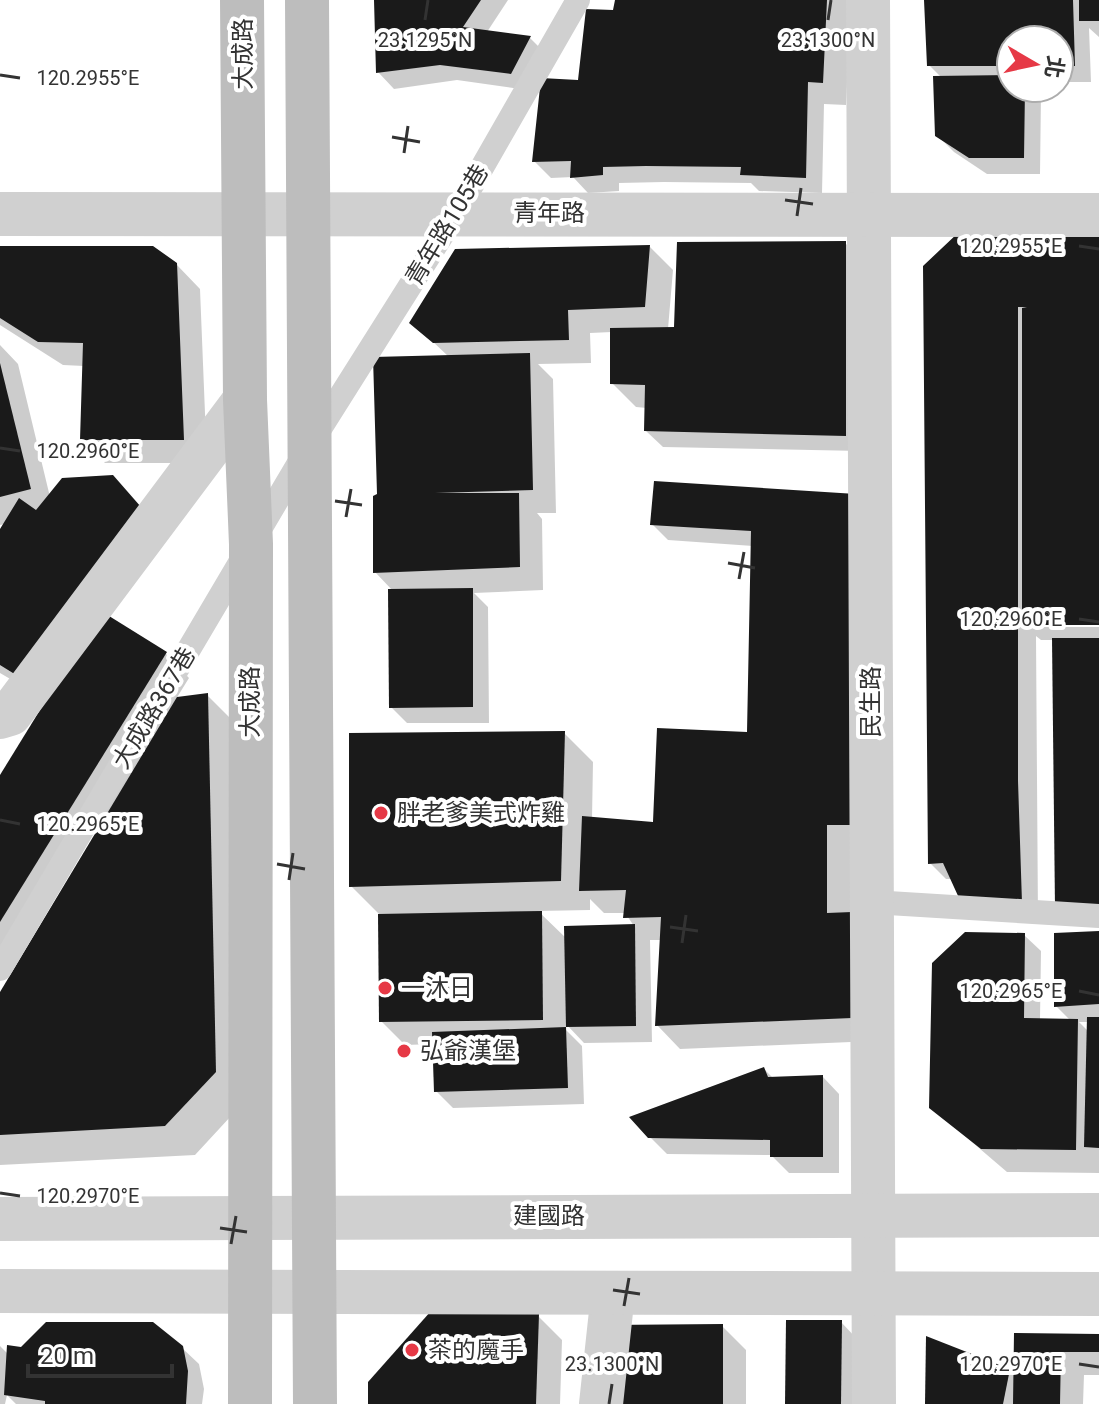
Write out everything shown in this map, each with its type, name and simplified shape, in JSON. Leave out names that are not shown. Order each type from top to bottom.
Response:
[{"type":"main road","name":"大成路","points":[[242,0],[245,400],[251,544],[250,1404]]},
{"type":"main road","points":[[307,0],[315,1404]]},
{"type":"street","name":"民生路","points":[[868,0],[874,1404]]},
{"type":"street","name":"青年路","points":[[0,214],[1099,215]]},
{"type":"street","points":[[0,717],[10,714],[245,400]]},
{"type":"street","name":"建國路","points":[[0,1219],[1099,1215]]},
{"type":"street","points":[[0,1291],[1099,1294]]},
{"type":"street","points":[[601,1404],[613,1293]]},
{"type":"lane","name":"青年路105巷","points":[[309,446],[456,213],[578,0]]},
{"type":"lane","name":"大成路367巷","points":[[0,969],[309,446]]},
{"type":"lane","points":[[872,902],[1099,916]]},
{"type":"building","points":[[374,0],[481,0],[463,27],[531,36],[511,74],[440,65],[376,73]]},
{"type":"building","points":[[615,0],[827,0],[823,83],[808,82],[806,178],[740,175],[741,167],[646,166],[603,167],[603,175],[570,178],[571,161],[532,162],[541,78],[578,80],[586,9],[613,10]]},
{"type":"building","points":[[924,0],[1073,0],[1074,24],[995,24],[995,66],[927,66]]},
{"type":"building","points":[[1079,0],[1099,0],[1099,21],[1079,21]]},
{"type":"building","points":[[995,75],[995,104],[1025,104],[1024,158],[969,158],[935,136],[933,76]]},
{"type":"building","points":[[959,232],[1099,235],[1099,625],[1022,625],[1022,308],[1027,307],[1018,307],[1018,781],[1022,903],[959,898],[943,863],[928,864],[923,266]]},
{"type":"building","points":[[846,241],[846,436],[644,431],[645,385],[610,384],[610,328],[674,327],[677,242]]},
{"type":"building","points":[[650,245],[645,307],[568,310],[569,340],[433,343],[409,323],[455,249]]},
{"type":"building","points":[[0,246],[153,246],[177,263],[184,440],[80,440],[83,343],[38,342],[0,318]]},
{"type":"building","points":[[530,353],[533,490],[435,493],[519,493],[520,567],[373,573],[373,496],[377,494],[373,357]]},
{"type":"building","points":[[0,363],[31,489],[0,497]]},
{"type":"building","points":[[113,475],[141,507],[21,678],[0,665],[0,529],[19,498],[36,510],[62,478]]},
{"type":"building","points":[[654,481],[856,494],[853,825],[827,825],[827,913],[852,912],[852,1018],[655,1026],[661,917],[623,918],[626,890],[579,891],[582,816],[653,822],[657,728],[747,732],[751,531],[650,525]]},
{"type":"building","points":[[473,588],[473,707],[389,708],[388,589]]},
{"type":"building","points":[[101,611],[167,652],[0,922],[0,775]]},
{"type":"building","points":[[1052,638],[1099,638],[1099,907],[1055,908]]},
{"type":"building","points":[[208,693],[216,1072],[165,1126],[0,1135],[0,992],[177,697]]},
{"type":"building","points":[[565,731],[561,881],[349,887],[349,733]]},
{"type":"building","points":[[542,911],[543,1020],[379,1022],[378,914]]},
{"type":"building","points":[[635,924],[636,1026],[566,1027],[564,926]]},
{"type":"building","points":[[1099,931],[1099,1004],[1054,1007],[1054,933]]},
{"type":"building","points":[[965,932],[1025,933],[1024,1018],[1078,1019],[1076,1150],[981,1149],[929,1108],[932,963]]},
{"type":"building","points":[[1087,1017],[1099,1017],[1099,1148],[1084,1147]]},
{"type":"building","points":[[566,1027],[568,1088],[434,1092],[432,1032]]},
{"type":"building","points":[[764,1067],[768,1077],[823,1075],[823,1157],[770,1157],[770,1140],[648,1138],[629,1117]]},
{"type":"building","points":[[431,1311],[539,1314],[536,1404],[368,1404],[368,1382]]},
{"type":"building","points":[[786,1320],[842,1320],[841,1404],[785,1404]]},
{"type":"building","points":[[46,1322],[153,1322],[183,1346],[188,1371],[186,1404],[45,1404],[45,1401],[4,1395],[7,1345],[21,1347]]},
{"type":"building","points":[[723,1324],[723,1404],[607,1404],[607,1325]]},
{"type":"building","points":[[1014,1333],[1099,1334],[1099,1352],[1061,1352],[1060,1404],[1013,1404]]},
{"type":"building","points":[[926,1336],[1010,1369],[1003,1404],[925,1404]]},
{"type":"place","name":"胖老爹美式炸雞","points":[[381,813]]},
{"type":"place","name":"一沐日","points":[[385,988]]},
{"type":"place","name":"弘爺漢堡","points":[[404,1051]]},
{"type":"place","name":"茶的魔手","points":[[412,1350]]}]
